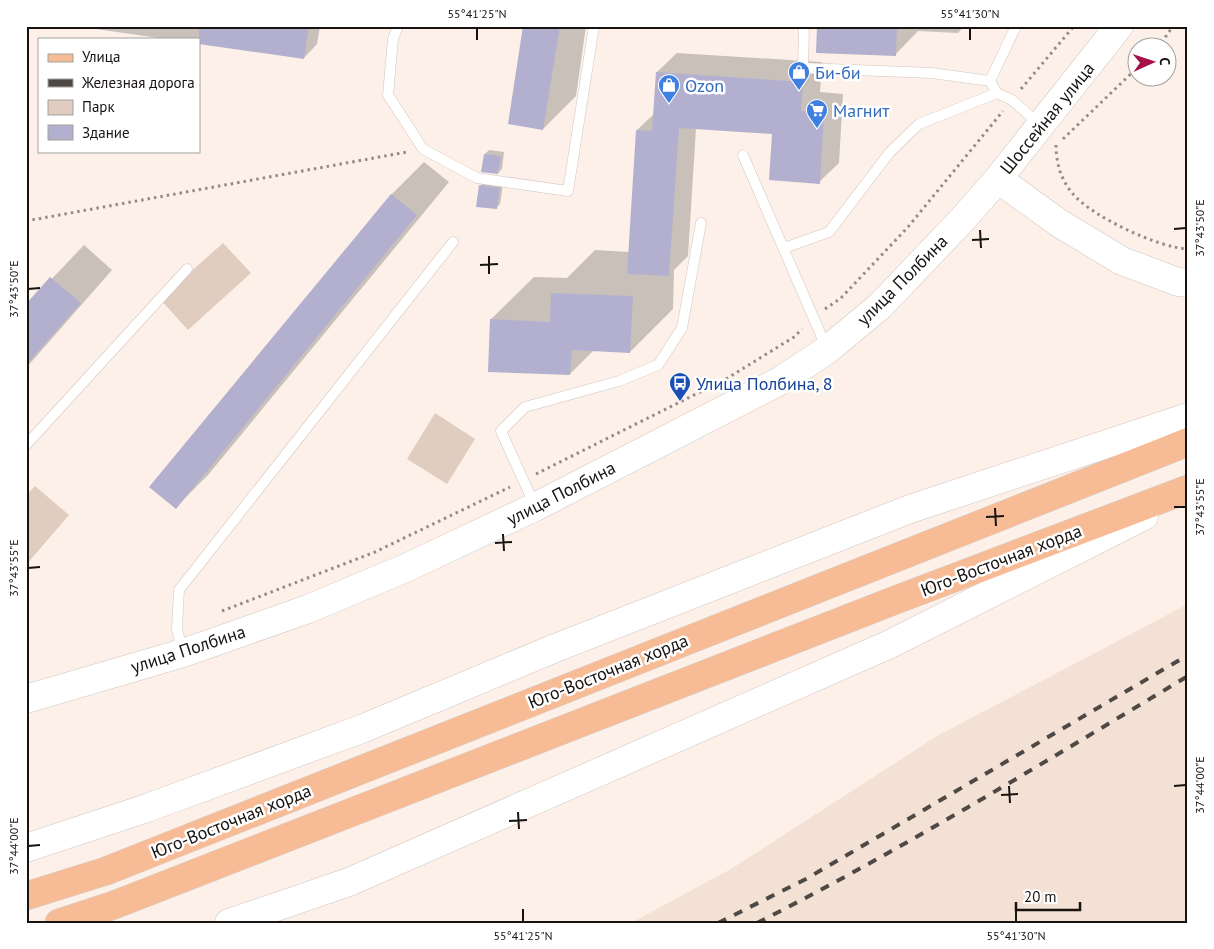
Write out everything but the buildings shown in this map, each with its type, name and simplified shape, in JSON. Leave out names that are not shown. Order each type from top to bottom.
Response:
[{"type":"main road","name":"Шоссейная улица","points":[[1119,26],[998,179],[1059,223],[1122,261],[1178,282],[1188,283]]},
{"type":"main road","name":"улица Полбина","points":[[26,699],[183,653],[308,609],[408,567],[536,506],[751,397],[780,381],[827,350],[880,306],[998,179]]},
{"type":"main road","points":[[26,848],[147,808],[364,728],[553,649],[910,509],[1188,417]]},
{"type":"main road","name":"Юго-Восточная хорда","points":[[26,896],[106,871],[1188,442]]},
{"type":"main road","name":"Юго-Восточная хорда","points":[[59,923],[114,905],[1188,489]]},
{"type":"main road","points":[[229,923],[348,882],[888,645],[1188,494]]},
{"type":"lane","points":[[398,26],[394,39],[388,95],[423,149],[477,178],[568,191],[594,26]]},
{"type":"lane","points":[[804,26],[803,68],[932,72],[990,81]]},
{"type":"lane","points":[[990,81],[1016,26]]},
{"type":"lane","points":[[990,81],[996,93],[1012,100],[1040,126]]},
{"type":"lane","points":[[784,248],[829,232],[890,152],[919,124],[996,93]]},
{"type":"lane","points":[[743,155],[827,350]]},
{"type":"lane","points":[[536,506],[501,431],[525,407],[619,381],[658,365],[682,328],[701,223]]},
{"type":"lane","points":[[183,653],[177,629],[179,590],[454,242]]},
{"type":"lane","points":[[26,445],[186,269]]},
{"type":"path","points":[[1165,38],[1173,26]]},
{"type":"path","points":[[1126,78],[1056,145],[1056,160],[1062,177],[1074,196],[1099,214],[1144,238],[1177,248],[1188,249]]},
{"type":"path","points":[[26,220],[423,149]]},
{"type":"shaded area","points":[[1188,604],[1188,923],[631,923],[731,869],[937,736]]},
{"type":"green space","points":[[223,243],[251,273],[188,330],[160,299]]},
{"type":"green space","points":[[435,413],[475,439],[447,484],[407,459]]},
{"type":"green space","points":[[35,486],[69,515],[26,565],[26,495]]},
{"type":"railway","points":[[718,923],[806,879],[1188,655]]},
{"type":"railway","points":[[757,923],[867,865],[1028,772],[1188,676]]},
{"type":"place","name":"Би-би","points":[[799,91]]},
{"type":"place","name":"Ozon","points":[[669,104]]},
{"type":"place","name":"Магнит","points":[[817,129]]},
{"type":"place","name":"Улица Полбина, 8","points":[[680,402]]}]
